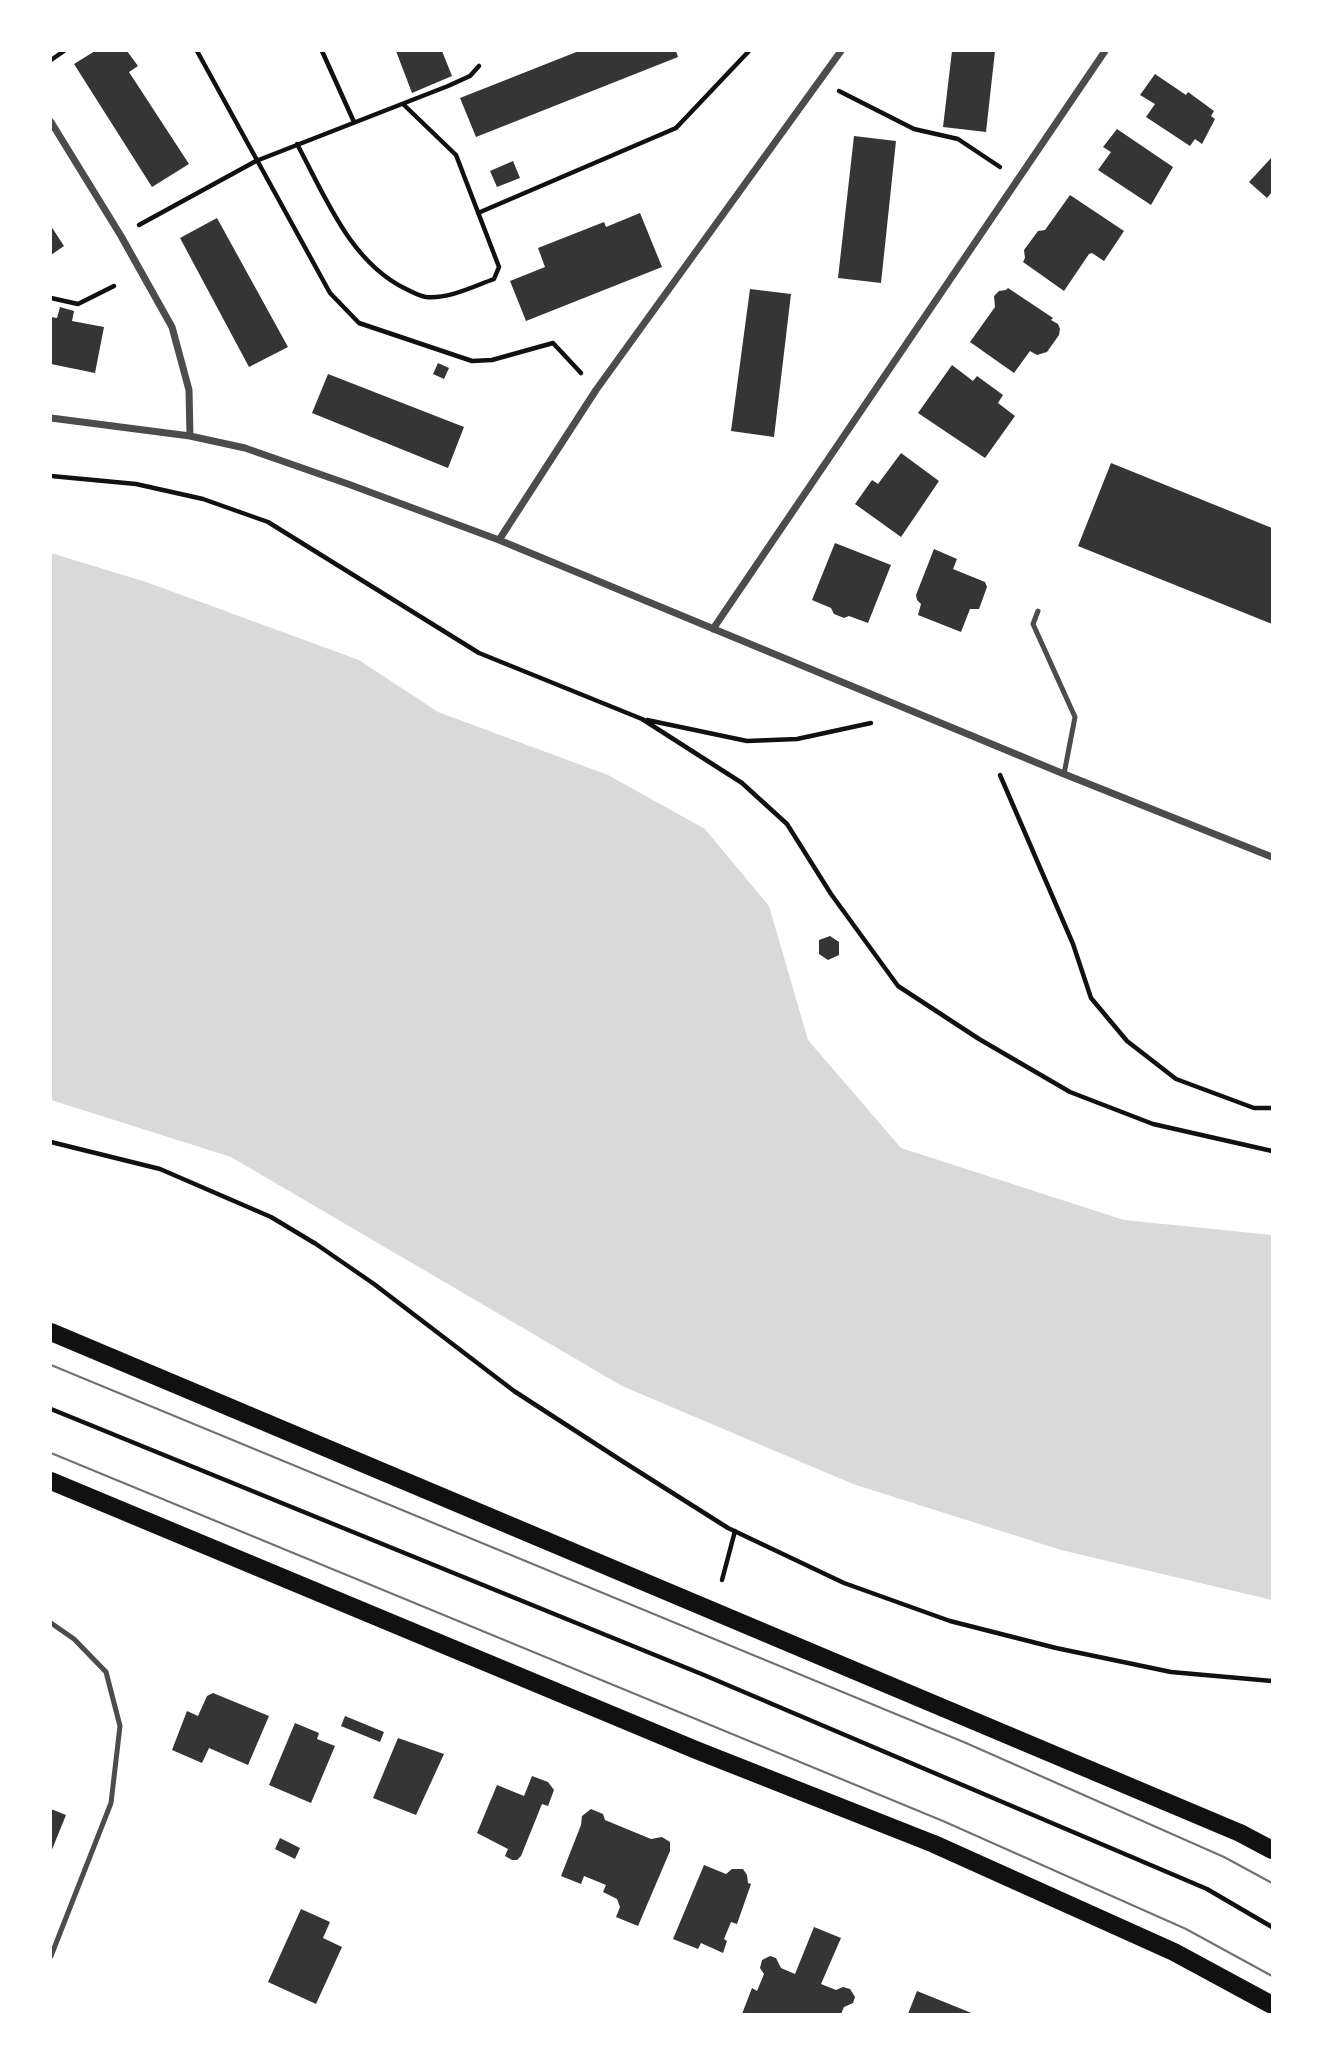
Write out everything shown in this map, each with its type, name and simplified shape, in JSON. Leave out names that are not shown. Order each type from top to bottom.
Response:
[{"type":"main road","points":[[51,1332],[1228,1827],[1272,1850]]},
{"type":"main road","points":[[51,1481],[696,1750],[934,1844],[1174,1952],[1272,2005]]},
{"type":"street","points":[[499,540],[596,390],[841,51]]},
{"type":"street","points":[[713,629],[1105,51]]},
{"type":"street","points":[[51,122],[121,236],[172,327],[189,390],[190,436]]},
{"type":"street","points":[[51,418],[190,436],[245,448],[499,540],[1272,857]]},
{"type":"lane","points":[[1038,611],[1033,624],[1075,718],[1065,774]]},
{"type":"lane","points":[[51,1623],[74,1639],[106,1672],[120,1726],[111,1803],[51,1956]]},
{"type":"path","points":[[51,60],[64,51]]},
{"type":"path","points":[[197,51],[330,293],[359,323],[472,361],[492,360],[553,343],[596,390]]},
{"type":"path","points":[[322,51],[354,122]]},
{"type":"path","points":[[478,213],[676,128],[749,51]]},
{"type":"path","points":[[139,225],[256,161],[470,76],[479,66]]},
{"type":"path","points":[[819,81],[914,129],[958,139],[1001,167]]},
{"type":"path","points":[[297,144],[341,225],[372,267],[395,284],[424,297],[446,296],[494,279],[499,268],[456,155],[403,104]]},
{"type":"path","points":[[51,298],[78,304],[114,286]]},
{"type":"path","points":[[51,475],[149,487],[203,499],[268,522],[479,653],[642,719],[747,741],[797,738],[871,723]]},
{"type":"path","points":[[642,719],[742,783],[787,824],[831,894],[898,986],[979,1039],[1070,1092],[1153,1124],[1272,1151]]},
{"type":"path","points":[[1000,775],[1073,944],[1091,998],[1127,1041],[1177,1079],[1254,1108],[1272,1108]]},
{"type":"path","points":[[51,1142],[160,1169],[271,1217],[374,1284],[514,1391],[735,1531],[844,1583],[950,1621],[1056,1648],[1171,1672],[1272,1681]]},
{"type":"path","points":[[51,1409],[716,1680],[1207,1889],[1272,1927]]},
{"type":"path","points":[[722,1580],[735,1531]]},
{"type":"shaded area","points":[[51,553],[146,582],[359,660],[438,712],[608,775],[705,829],[769,906],[808,1040],[901,1148],[1124,1220],[1272,1235],[1272,1600],[1061,1550],[853,1484],[622,1386],[231,1157],[51,1100]]},
{"type":"building","points":[[95,51],[127,51],[138,66],[129,72],[189,164],[152,187],[74,64]]},
{"type":"building","points":[[396,51],[442,51],[452,76],[412,93]]},
{"type":"building","points":[[579,51],[676,51],[678,57],[476,137],[460,98]]},
{"type":"building","points":[[952,51],[995,51],[986,132],[943,127]]},
{"type":"building","points":[[1155,74],[1186,95],[1188,92],[1214,111],[1211,116],[1215,119],[1202,144],[1195,139],[1190,146],[1146,117],[1155,104],[1140,95]]},
{"type":"building","points":[[1117,129],[1173,167],[1151,205],[1098,170],[1111,152],[1103,147]]},
{"type":"building","points":[[854,136],[896,141],[881,283],[838,278]]},
{"type":"building","points":[[1272,157],[1272,192],[1267,198],[1249,182]]},
{"type":"building","points":[[513,161],[520,178],[497,187],[490,171]]},
{"type":"building","points":[[1070,195],[1124,231],[1104,261],[1092,253],[1089,254],[1064,291],[1023,262],[1024,250],[1038,231],[1045,230]]},
{"type":"building","points":[[640,213],[662,267],[526,321],[510,281],[545,267],[538,248],[604,222],[606,227]]},
{"type":"building","points":[[217,218],[288,347],[249,367],[180,238]]},
{"type":"building","points":[[51,226],[64,246],[51,255]]},
{"type":"building","points":[[1008,288],[1053,318],[1051,320],[1058,324],[1060,329],[1047,352],[1037,355],[1030,351],[1014,373],[970,342],[995,307],[994,296]]},
{"type":"building","points":[[750,289],[791,294],[774,437],[731,431]]},
{"type":"building","points":[[60,307],[74,311],[72,321],[104,327],[95,373],[51,364],[51,317],[57,318]]},
{"type":"building","points":[[438,363],[449,368],[444,379],[433,374]]},
{"type":"building","points":[[952,365],[973,381],[977,376],[1003,395],[998,403],[1015,416],[985,458],[918,413]]},
{"type":"building","points":[[328,374],[464,427],[448,468],[312,413]]},
{"type":"building","points":[[901,453],[939,481],[901,537],[855,504],[872,480],[878,484]]},
{"type":"building","points":[[1111,463],[1272,528],[1272,624],[1078,546]]},
{"type":"building","points":[[835,543],[891,565],[868,623],[834,614],[831,608],[812,600]]},
{"type":"building","points":[[934,549],[957,559],[953,569],[985,582],[987,587],[979,609],[970,609],[961,632],[918,615],[921,604],[916,595]]},
{"type":"building","points":[[830,936],[839,942],[839,955],[828,960],[819,954],[819,940]]},
{"type":"building","points":[[213,1693],[269,1716],[248,1765],[209,1748],[202,1763],[172,1750],[187,1711],[198,1716],[207,1696]]},
{"type":"building","points":[[345,1716],[384,1732],[380,1742],[341,1726]]},
{"type":"building","points":[[295,1723],[319,1733],[317,1739],[335,1746],[311,1803],[269,1785]]},
{"type":"building","points":[[398,1738],[444,1754],[416,1815],[373,1798]]},
{"type":"building","points":[[532,1776],[548,1782],[554,1790],[548,1806],[542,1804],[521,1856],[512,1860],[505,1856],[508,1849],[477,1833],[497,1785],[524,1796]]},
{"type":"building","points":[[51,1809],[66,1815],[51,1852]]},
{"type":"building","points":[[591,1809],[603,1814],[605,1820],[651,1839],[662,1837],[670,1842],[670,1851],[638,1926],[616,1917],[620,1907],[617,1899],[603,1892],[606,1885],[584,1876],[581,1884],[561,1876],[582,1816]]},
{"type":"building","points":[[280,1838],[300,1848],[295,1859],[275,1849]]},
{"type":"building","points":[[704,1865],[726,1874],[732,1869],[743,1869],[748,1883],[751,1884],[737,1924],[731,1922],[724,1939],[727,1941],[723,1953],[701,1943],[698,1949],[673,1939]]},
{"type":"building","points":[[301,1909],[330,1922],[323,1938],[342,1947],[316,2004],[268,1982]]},
{"type":"building","points":[[814,1927],[841,1938],[821,1984],[836,1990],[843,1987],[850,1989],[855,1997],[853,2003],[844,2007],[841,2014],[742,2014],[752,1988],[757,1991],[764,1974],[760,1968],[762,1960],[770,1956],[776,1958],[781,1968],[795,1974]]},
{"type":"building","points":[[917,1991],[974,2014],[908,2014]]},
{"type":"tram line","points":[[51,1365],[966,1743],[1224,1857],[1272,1883]]},
{"type":"tram line","points":[[51,1453],[943,1821],[1186,1929],[1272,1976]]}]
